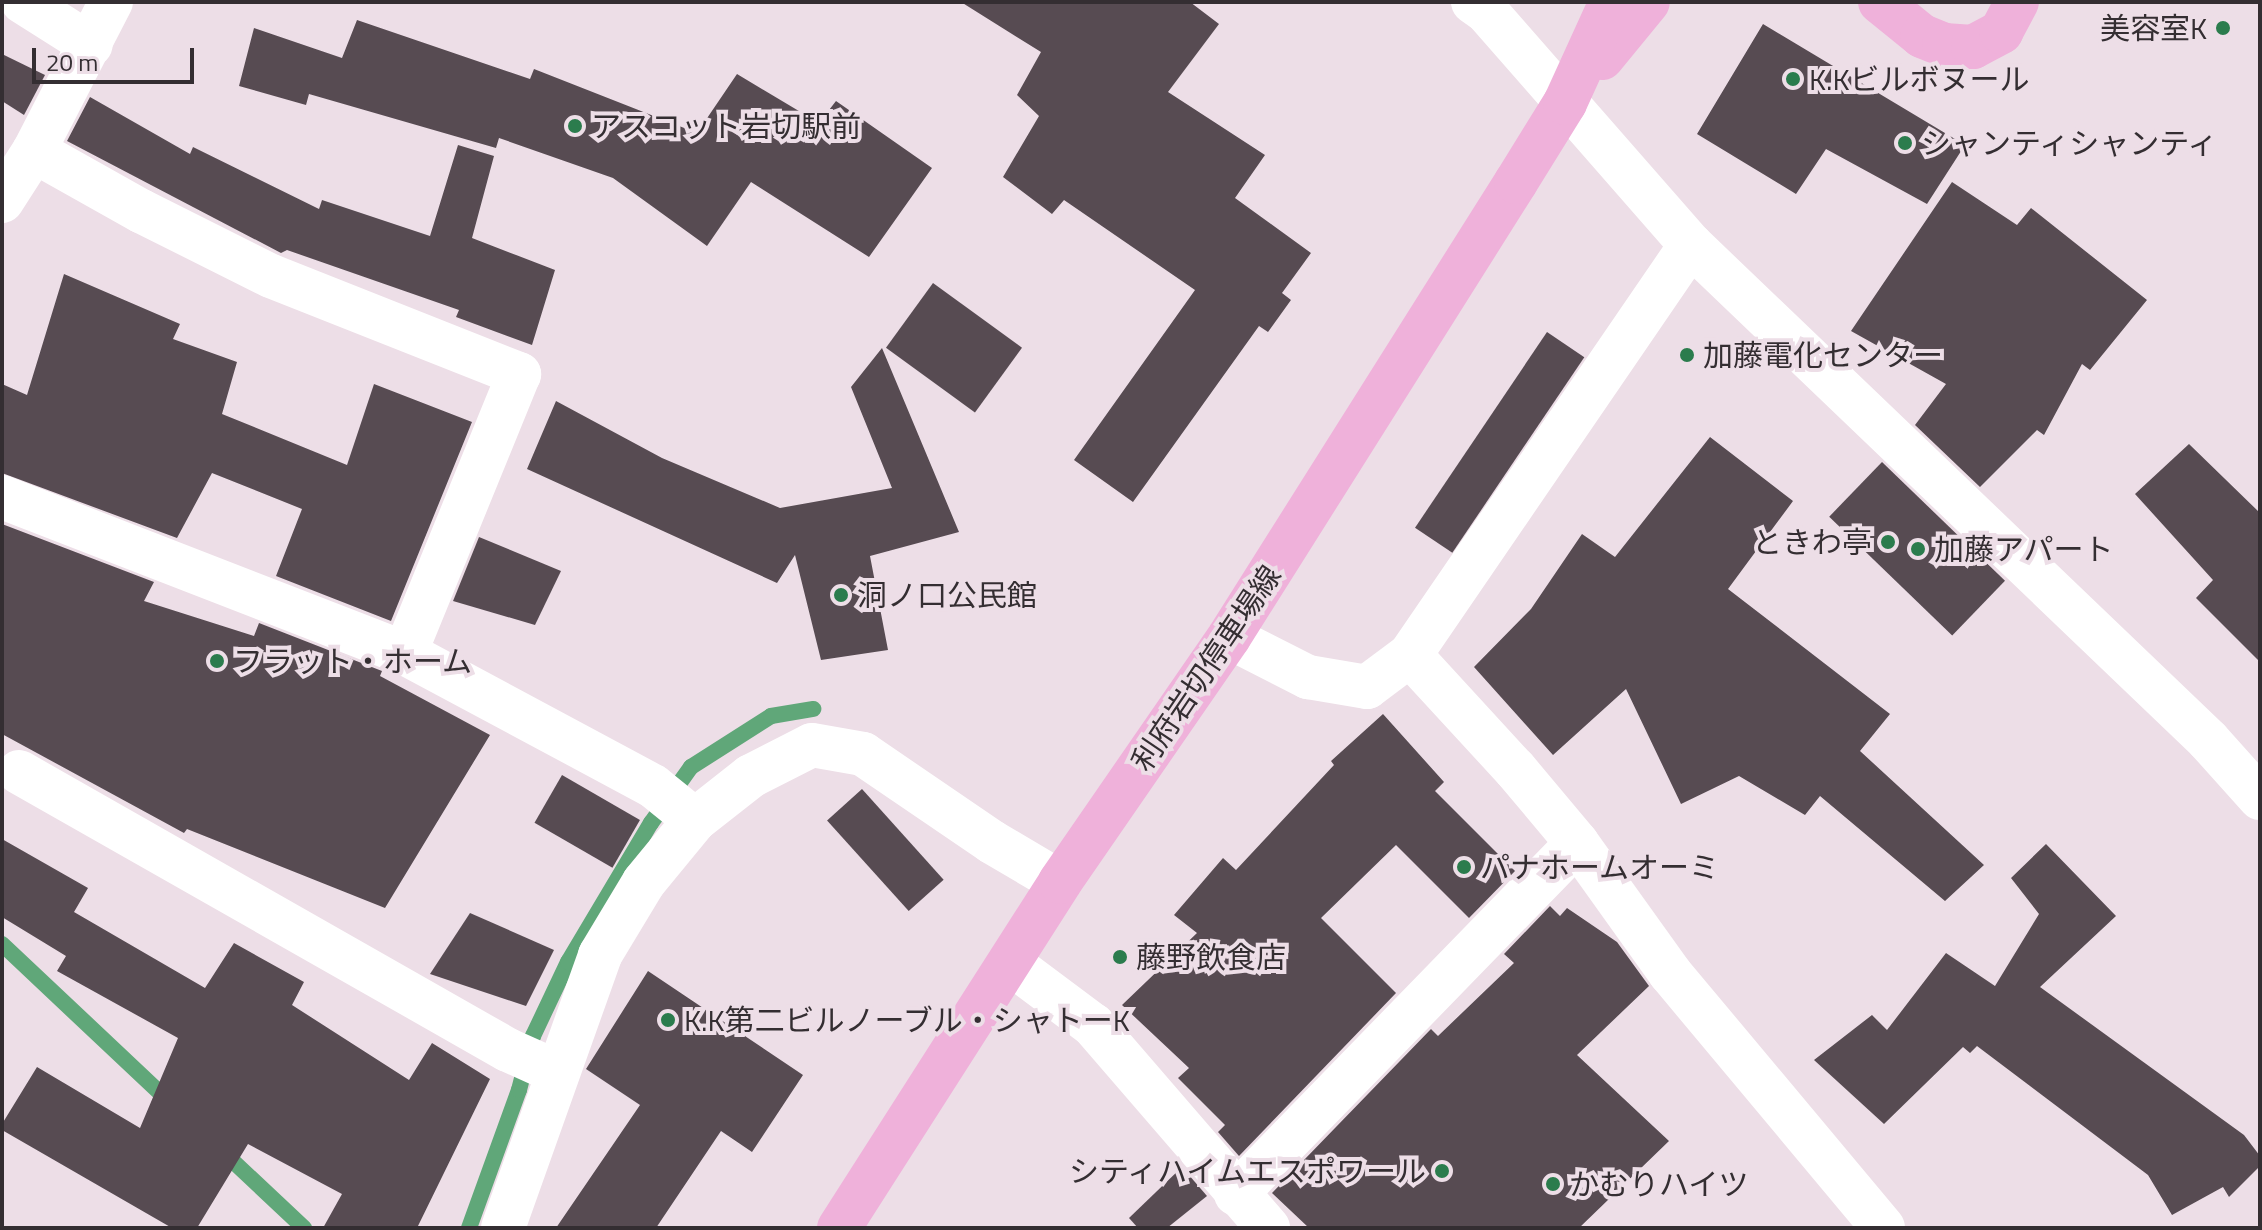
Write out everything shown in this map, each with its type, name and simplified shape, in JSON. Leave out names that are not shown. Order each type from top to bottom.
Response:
[{"type":"main road","name":"利府岩切停車場線","points":[[1565,103],[1611,2]]},
{"type":"main road","name":"利府岩切停車場線","points":[[839,1228],[1060,882],[1229,637],[1565,103],[1648,2]]},
{"type":"main road","points":[[1880,2],[1922,36],[1944,45],[1973,47],[2001,32],[2017,2]]},
{"type":"street","points":[[23,2],[91,45]]},
{"type":"street","points":[[2,201],[34,151],[111,2]]},
{"type":"street","points":[[1473,2],[1486,11],[1691,245],[2208,740],[2260,798]]},
{"type":"street","points":[[34,151],[141,211],[271,276],[519,374],[405,653]]},
{"type":"street","points":[[1229,637],[1308,677],[1367,687],[1410,655],[1691,245]]},
{"type":"street","points":[[2,497],[405,653],[676,804]]},
{"type":"street","points":[[1410,655],[1515,769],[1577,843],[1670,973],[1883,1228]]},
{"type":"street","points":[[503,1228],[534,1062],[644,882],[676,804],[751,776],[812,745],[863,754],[992,842],[1060,882]]},
{"type":"street","points":[[19,772],[534,1062]]},
{"type":"street","points":[[1236,1194],[1577,843]]},
{"type":"street","points":[[1010,963],[1093,1025],[1268,1228]]},
{"type":"building","points":[[961,2],[1190,2],[1219,24],[1168,92],[1265,155],[1235,198],[1311,253],[1282,293],[1291,300],[1268,332],[1259,326],[1133,502],[1074,460],[1195,290],[1064,200],[1052,214],[1003,177],[1039,116],[1017,95],[1041,52]]},
{"type":"building","points":[[357,20],[530,79],[534,69],[697,133],[737,74],[819,123],[836,101],[932,168],[869,257],[751,182],[707,246],[613,178],[499,138],[496,148],[309,94],[306,105],[239,86],[254,28],[342,58]]},
{"type":"building","name":"K.Kビルボヌール","points":[[1763,24],[1965,145],[1927,204],[1826,149],[1796,194],[1697,134]]},
{"type":"building","points":[[2,54],[45,75],[24,115],[2,101]]},
{"type":"building","points":[[90,97],[190,154],[193,147],[319,209],[322,200],[430,236],[458,145],[494,156],[472,238],[555,270],[532,345],[456,317],[459,310],[287,250],[281,253],[67,141]]},
{"type":"building","points":[[1952,182],[2017,225],[2031,208],[2147,300],[2090,370],[2082,364],[2044,435],[2037,430],[1980,487],[1915,425],[1946,384],[1851,331]]},
{"type":"building","points":[[64,274],[180,324],[173,339],[237,362],[222,414],[347,465],[374,384],[472,422],[391,621],[276,576],[302,509],[212,473],[177,538],[2,473],[2,384],[27,395]]},
{"type":"building","points":[[933,283],[1022,348],[975,412],[886,348]]},
{"type":"building","points":[[1547,332],[1584,357],[1452,553],[1415,528]]},
{"type":"building","points":[[882,348],[959,532],[870,556],[888,650],[821,660],[795,555],[777,583],[527,469],[556,401],[662,458],[780,508],[892,488],[851,387]]},
{"type":"building","points":[[1710,437],[1793,501],[1728,589],[1890,714],[1860,751],[1984,865],[1945,901],[1820,796],[1805,815],[1739,776],[1681,804],[1626,689],[1553,755],[1474,667],[1531,609],[1582,534],[1615,557]]},
{"type":"building","points":[[2189,444],[2260,513],[2260,662],[2196,598],[2213,580],[2135,494]]},
{"type":"building","name":"加藤アパート","points":[[1882,462],[2005,581],[1952,635],[1829,517]]},
{"type":"building","points":[[2,524],[154,582],[144,601],[254,636],[259,623],[382,671],[380,676],[490,735],[385,908],[187,829],[184,833],[2,734]]},
{"type":"building","points":[[479,537],[561,571],[535,625],[453,601]]},
{"type":"building","points":[[1383,714],[1444,782],[1435,791],[1515,871],[1469,918],[1396,845],[1321,918],[1396,993],[1239,1156],[1218,1132],[1225,1125],[1178,1078],[1189,1068],[1122,1005],[1197,933],[1174,915],[1223,858],[1236,870],[1334,765],[1331,761]]},
{"type":"building","points":[[562,775],[640,820],[612,868],[534,823]]},
{"type":"building","points":[[862,789],[944,880],[909,911],[827,820]]},
{"type":"building","points":[[2,839],[88,888],[74,912],[205,988],[234,943],[304,982],[292,1005],[409,1080],[432,1043],[490,1079],[417,1228],[323,1228],[342,1194],[248,1144],[197,1228],[172,1228],[2,1130],[2,1124],[37,1067],[140,1128],[178,1038],[57,971],[66,956],[2,917]]},
{"type":"building","points":[[2046,844],[2116,916],[2040,987],[2244,1135],[2260,1156],[2260,1166],[2229,1197],[2223,1187],[2172,1215],[2148,1175],[1977,1046],[1970,1053],[1963,1047],[1884,1124],[1814,1060],[1872,1015],[1887,1030],[1946,953],[1995,986],[2039,914],[2011,878]]},
{"type":"building","points":[[1550,906],[1560,916],[1567,908],[1617,942],[1649,986],[1577,1055],[1669,1141],[1579,1228],[1309,1228],[1272,1193],[1431,1029],[1438,1036],[1514,963],[1504,954]]},
{"type":"building","points":[[470,913],[554,950],[526,1006],[430,974]]},
{"type":"building","name":"K.K第二ビルノーブル・シャトーK","points":[[648,971],[803,1075],[752,1152],[721,1131],[656,1228],[556,1228],[640,1105],[586,1069]]},
{"type":"building","points":[[1182,1167],[1207,1196],[1167,1228],[1138,1228],[1129,1218]]},
{"type":"waterway","points":[[469,1228],[519,1090],[533,1036],[568,962],[651,823],[691,767],[771,716],[813,709]]},
{"type":"waterway","points":[[2,944],[172,1104]]},
{"type":"waterway","points":[[221,1150],[304,1228]]},
{"type":"place","name":"美容室K","points":[[2223,28]]},
{"type":"place","name":"K.Kビルボヌール","points":[[1793,79]]},
{"type":"place","name":"アスコット岩切駅前","points":[[575,126]]},
{"type":"place","name":"シャンティシャンティ","points":[[1905,143]]},
{"type":"place","name":"加藤電化センター","points":[[1687,355]]},
{"type":"place","name":"ときわ亭","points":[[1888,542]]},
{"type":"place","name":"加藤アパート","points":[[1918,549]]},
{"type":"place","name":"洞ノ口公民館","points":[[841,595]]},
{"type":"place","name":"フラット・ホーム","points":[[217,661]]},
{"type":"place","name":"パナホームオーミ","points":[[1464,867]]},
{"type":"place","name":"藤野飲食店","points":[[1120,957]]},
{"type":"place","name":"K.K第二ビルノーブル・シャトーK","points":[[668,1020]]},
{"type":"place","name":"シティハイムエスポワール","points":[[1442,1171]]},
{"type":"place","name":"かむりハイツ","points":[[1553,1184]]}]
